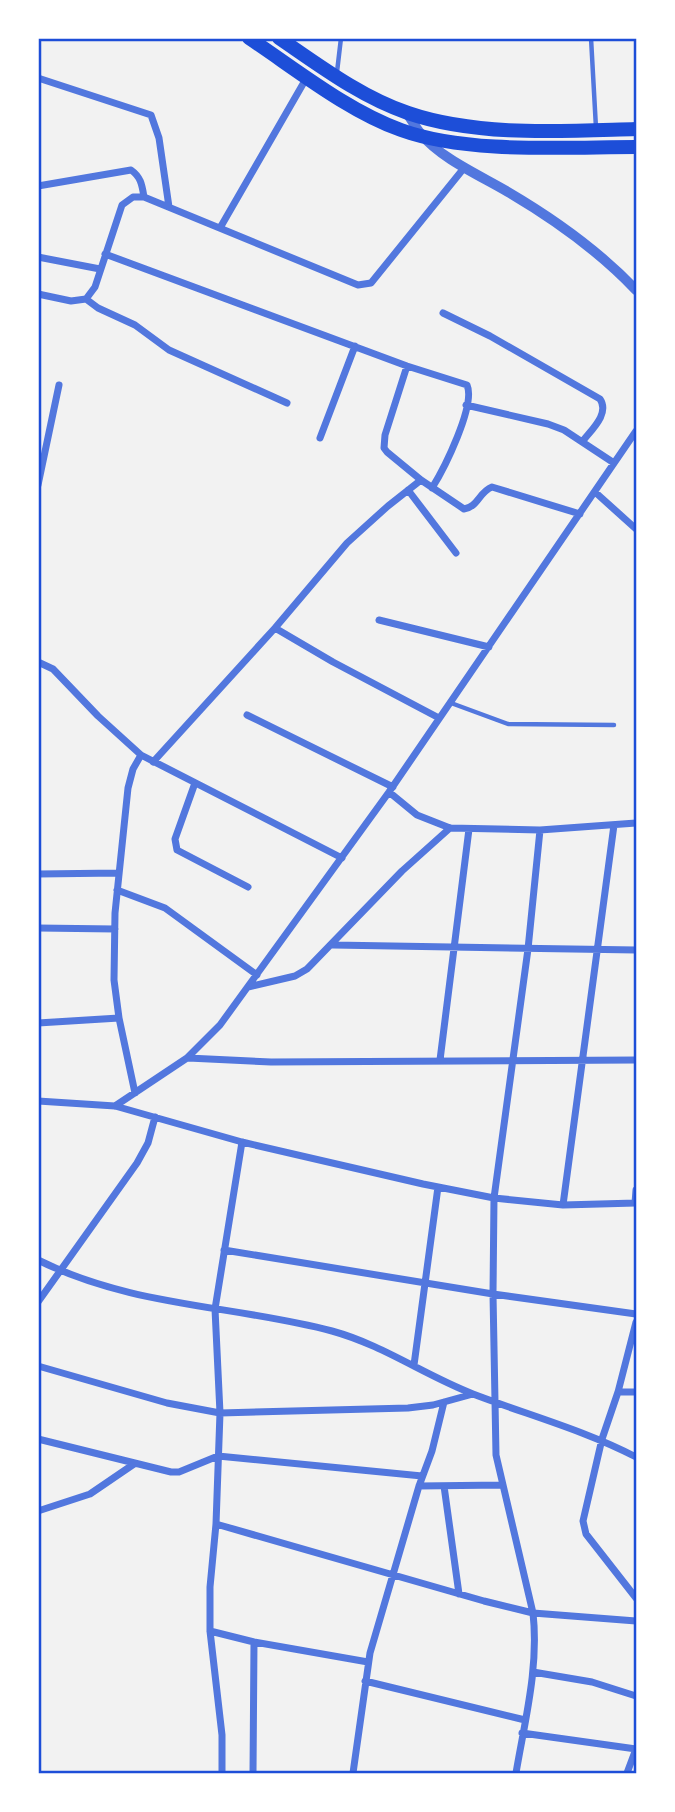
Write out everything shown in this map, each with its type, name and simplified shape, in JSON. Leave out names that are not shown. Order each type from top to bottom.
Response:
[{"type":"main road","points":[[250,38],[378,120],[423,137],[478,145],[636,146]]},
{"type":"main road","points":[[279,38],[336,76],[407,113],[456,124],[495,128],[636,129]]},
{"type":"street","points":[[220,228],[307,77]]},
{"type":"street","points":[[38,78],[151,115],[159,138],[169,207]]},
{"type":"street","points":[[407,113],[423,137],[464,168],[507,191],[566,229],[636,290]]},
{"type":"street","points":[[86,299],[94,287],[122,205],[133,197],[144,197],[358,285],[365,285],[371,283],[464,168]]},
{"type":"street","points":[[38,187],[131,170],[142,182],[144,197]]},
{"type":"street","points":[[105,254],[407,366],[467,385],[470,393],[456,440],[446,465],[432,488]]},
{"type":"street","points":[[38,257],[100,269]]},
{"type":"street","points":[[38,294],[72,301],[86,299],[98,309],[135,325],[169,350],[287,403]]},
{"type":"street","points":[[443,313],[600,399],[604,412],[582,442]]},
{"type":"street","points":[[320,438],[355,346]]},
{"type":"street","points":[[407,366],[385,435],[384,448],[421,480],[464,509],[475,505],[486,489],[492,487],[580,514]]},
{"type":"street","points":[[38,485],[59,385]]},
{"type":"street","points":[[466,405],[564,430],[614,463]]},
{"type":"street","points":[[116,1106],[187,1058],[220,1025],[391,790],[636,431]]},
{"type":"street","points":[[153,762],[275,628],[346,543],[421,480]]},
{"type":"street","points":[[408,490],[456,553]]},
{"type":"street","points":[[595,492],[636,529]]},
{"type":"street","points":[[379,620],[489,647]]},
{"type":"street","points":[[275,628],[439,719]]},
{"type":"street","points":[[38,662],[53,669],[98,716],[141,755],[342,858]]},
{"type":"street","points":[[247,715],[391,790],[417,816],[450,828],[540,830],[636,823]]},
{"type":"street","points":[[135,1093],[114,980],[117,890],[128,788],[133,769],[141,755]]},
{"type":"street","points":[[195,783],[175,839],[177,850],[248,887]]},
{"type":"street","points":[[563,1205],[614,825]]},
{"type":"street","points":[[248,988],[295,976],[307,970],[402,871],[450,828]]},
{"type":"street","points":[[440,1060],[469,829]]},
{"type":"street","points":[[516,1773],[536,1659],[533,1613],[496,1455],[494,1198],[528,949],[540,830]]},
{"type":"street","points":[[38,874],[119,873]]},
{"type":"street","points":[[117,890],[165,908],[257,975]]},
{"type":"street","points":[[38,928],[115,929]]},
{"type":"street","points":[[333,944],[636,950]]},
{"type":"street","points":[[38,1023],[119,1018]]},
{"type":"street","points":[[187,1058],[271,1062],[636,1060]]},
{"type":"street","points":[[38,1101],[116,1106],[242,1142],[494,1198],[563,1205],[636,1203],[636,1190]]},
{"type":"street","points":[[38,1302],[137,1163],[148,1143],[155,1117]]},
{"type":"street","points":[[222,1773],[222,1735],[210,1631],[220,1413],[215,1309],[242,1142]]},
{"type":"street","points":[[414,1364],[438,1187]]},
{"type":"street","points":[[224,1250],[493,1294],[636,1314]]},
{"type":"street","points":[[38,1260],[96,1284],[134,1295],[331,1331],[365,1342],[473,1394],[602,1439],[636,1457]]},
{"type":"street","points":[[636,1322],[584,1513],[584,1528],[636,1598]]},
{"type":"street","points":[[38,1366],[167,1403],[220,1413],[408,1408],[473,1394]]},
{"type":"street","points":[[618,1392],[636,1392]]},
{"type":"street","points":[[354,1773],[368,1662],[422,1476],[432,1451],[444,1402]]},
{"type":"street","points":[[38,1439],[134,1464],[179,1472],[218,1456],[422,1476]]},
{"type":"street","points":[[39,1510],[90,1494],[134,1464]]},
{"type":"street","points":[[419,1486],[503,1485]]},
{"type":"street","points":[[444,1486],[459,1594]]},
{"type":"street","points":[[216,1524],[533,1613],[636,1621]]},
{"type":"street","points":[[210,1631],[254,1642],[368,1662]]},
{"type":"street","points":[[253,1773],[254,1642]]},
{"type":"street","points":[[533,1672],[592,1682],[636,1696]]},
{"type":"street","points":[[365,1681],[525,1720]]},
{"type":"street","points":[[522,1733],[636,1749],[627,1773]]},
{"type":"lane","points":[[336,76],[341,38]]},
{"type":"lane","points":[[591,38],[596,130]]},
{"type":"lane","points":[[450,703],[509,724],[614,725]]}]
